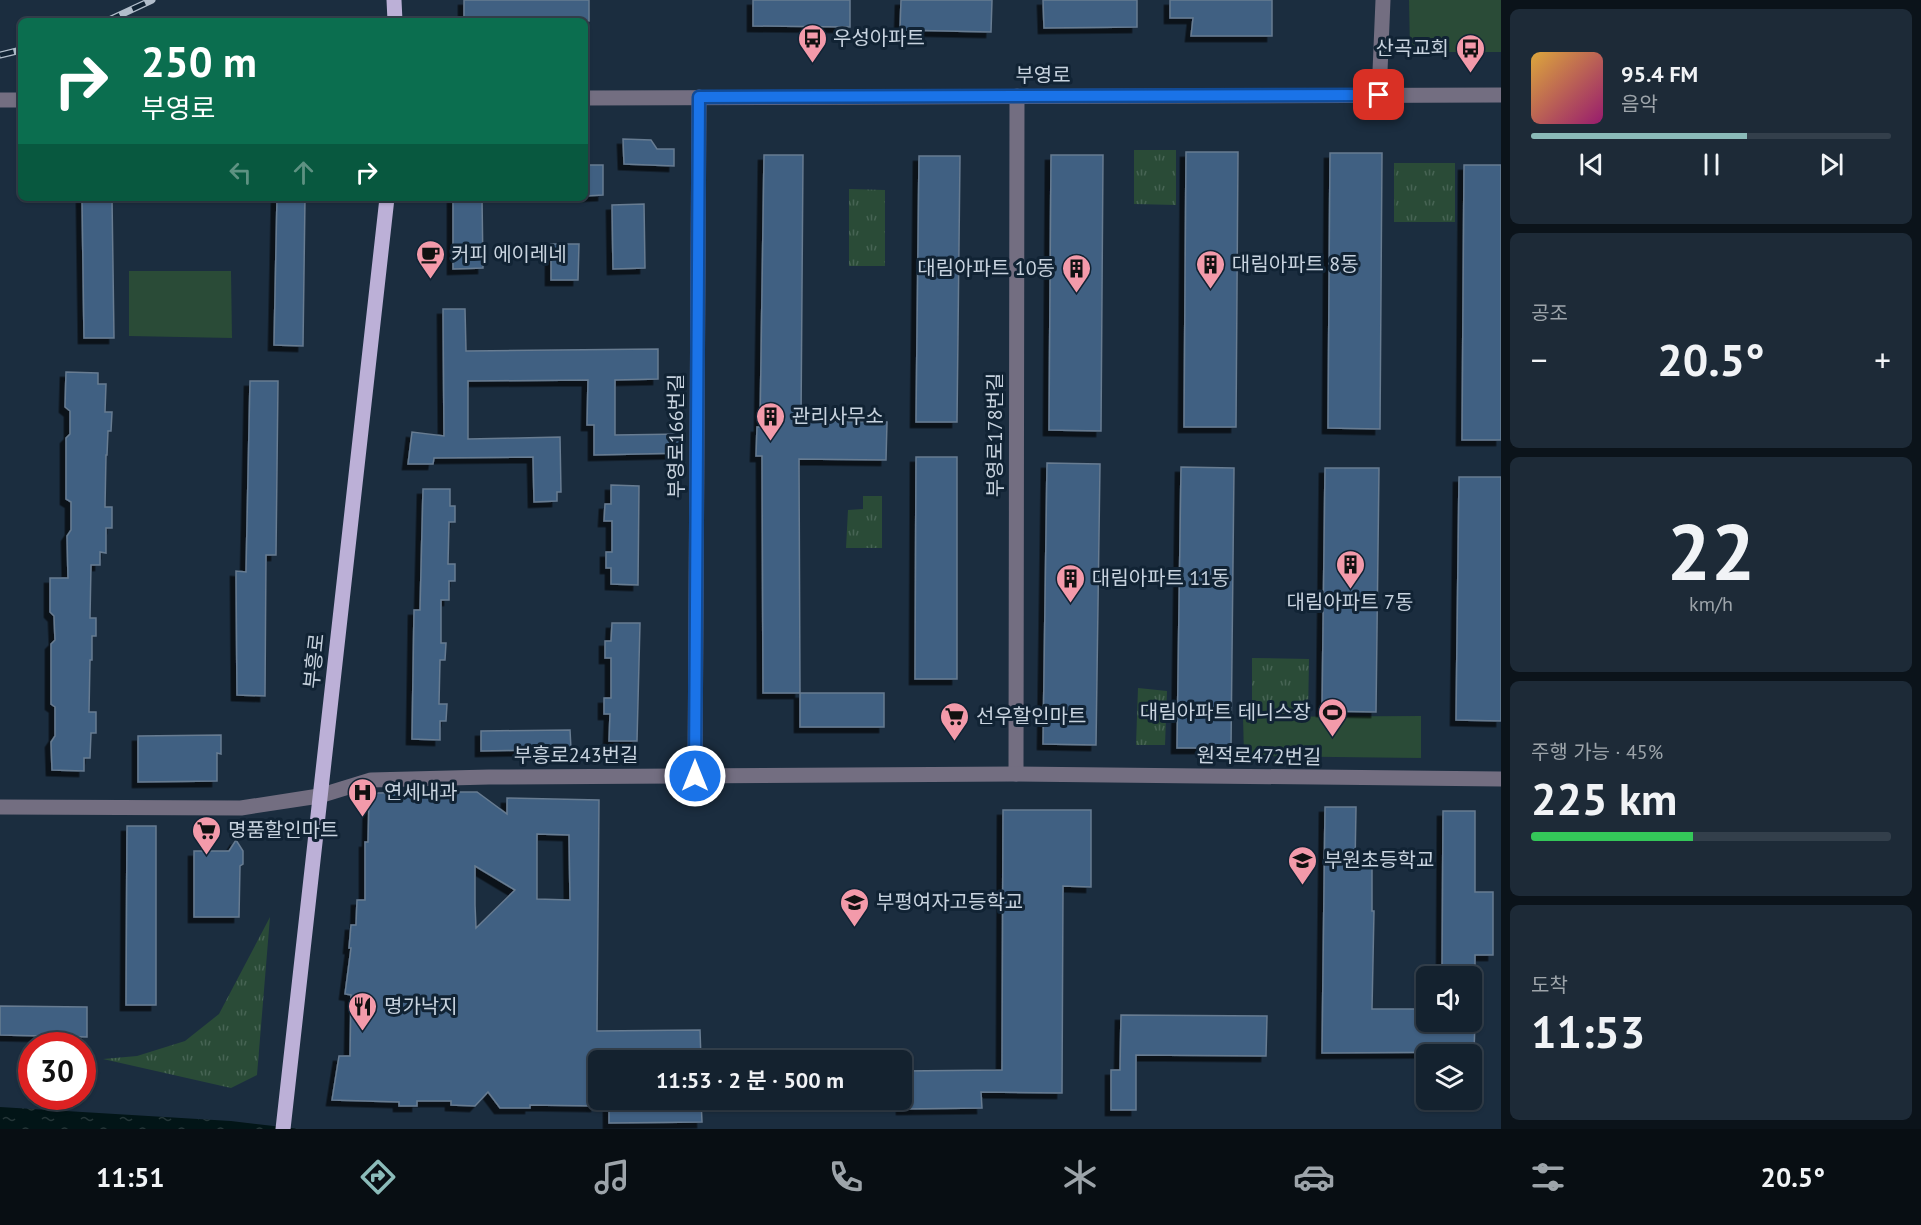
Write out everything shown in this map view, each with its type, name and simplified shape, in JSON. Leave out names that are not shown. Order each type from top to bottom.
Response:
[{"type":"main road","points":[[394,0],[395,18]]},
{"type":"main road","name":"부흥로","points":[[283,1129],[387,201]]},
{"type":"street","points":[[1379,95],[1383,0]]},
{"type":"street","name":"부영로","points":[[588,98],[1501,95]]},
{"type":"street","name":"부영로178번길","points":[[1016,774],[1017,96]]},
{"type":"street","name":"부영로166번길","points":[[695,776],[699,97]]},
{"type":"street","points":[[0,100],[18,99]]},
{"type":"street","name":"부흥로243번길","points":[[0,807],[241,808],[319,796],[371,780],[1016,774]]},
{"type":"street","name":"원적로472번길","points":[[1016,774],[1501,779]]},
{"type":"green space","points":[[1409,0],[1501,0],[1501,52],[1410,52]]},
{"type":"green space","points":[[1134,150],[1176,150],[1176,205],[1134,204]]},
{"type":"green space","points":[[1394,163],[1455,163],[1455,222],[1394,222]]},
{"type":"green space","points":[[849,189],[885,190],[885,266],[849,266]]},
{"type":"green space","points":[[129,271],[231,271],[232,338],[129,336]]},
{"type":"green space","points":[[863,496],[882,496],[882,548],[846,548],[848,510],[863,509]]},
{"type":"green space","points":[[1252,658],[1309,659],[1308,718],[1252,718]]},
{"type":"green space","points":[[1138,688],[1167,691],[1165,745],[1136,745]]},
{"type":"green space","name":"대림아파트 테니스장","points":[[1421,716],[1421,758],[1244,756],[1243,717]]},
{"type":"green space","points":[[270,917],[257,1075],[231,1088],[103,1059],[137,1056],[185,1041],[219,1014]]},
{"type":"water","points":[[0,1107],[18,1108],[18,1110],[231,1121],[300,1129],[0,1129]]},
{"type":"building","points":[[464,0],[589,0],[589,21],[588,18],[464,18]]},
{"type":"building","points":[[753,0],[850,0],[850,27],[753,26]]},
{"type":"building","points":[[901,0],[992,0],[991,32],[900,30]]},
{"type":"building","points":[[1043,0],[1137,0],[1137,27],[1044,28]]},
{"type":"building","points":[[1170,0],[1272,0],[1272,36],[1191,36],[1193,18],[1170,18]]},
{"type":"building","points":[[623,139],[651,140],[657,149],[674,149],[674,166],[624,164]]},
{"type":"building","name":"대림아파트 8동","points":[[1186,152],[1238,152],[1236,427],[1184,427]]},
{"type":"building","points":[[1330,153],[1382,153],[1380,429],[1328,428]]},
{"type":"building","points":[[764,155],[803,155],[801,421],[887,422],[886,460],[799,459],[800,693],[763,693],[762,456],[756,456],[757,427],[760,427]]},
{"type":"building","name":"대림아파트 10동","points":[[1051,155],[1103,155],[1101,431],[1049,430]]},
{"type":"building","points":[[919,156],[960,156],[957,422],[916,422]]},
{"type":"building","points":[[588,165],[603,165],[603,195],[588,196]]},
{"type":"building","points":[[1464,165],[1501,165],[1501,440],[1462,440]]},
{"type":"building","points":[[82,201],[112,201],[114,338],[84,338]]},
{"type":"building","points":[[277,201],[305,201],[303,346],[274,345]]},
{"type":"building","points":[[453,201],[482,201],[483,268],[453,269]]},
{"type":"building","points":[[644,204],[645,268],[613,269],[612,205]]},
{"type":"building","points":[[551,244],[579,244],[578,280],[551,280]]},
{"type":"building","points":[[443,309],[465,309],[466,351],[658,349],[658,379],[615,380],[615,435],[683,434],[684,453],[594,455],[594,425],[587,425],[588,380],[468,381],[468,439],[560,437],[561,492],[557,492],[557,501],[534,502],[533,457],[434,458],[433,464],[408,464],[412,432],[444,436]]},
{"type":"building","points":[[66,372],[98,373],[98,384],[106,384],[105,412],[112,412],[106,455],[105,507],[112,507],[112,528],[106,528],[106,553],[100,552],[100,565],[91,565],[90,618],[96,618],[96,636],[92,636],[89,712],[96,712],[96,733],[91,733],[90,758],[84,758],[84,771],[52,770],[51,742],[55,736],[55,707],[51,704],[51,644],[55,640],[54,616],[50,612],[50,578],[68,578],[67,536],[71,530],[71,502],[66,499],[66,438],[70,434],[70,411],[65,407]]},
{"type":"building","points":[[250,381],[278,381],[276,555],[266,555],[265,696],[237,695],[236,571],[246,572]]},
{"type":"building","points":[[916,457],[957,457],[957,679],[915,679]]},
{"type":"building","name":"대림아파트 11동","points":[[1047,463],[1100,464],[1096,745],[1043,744]]},
{"type":"building","points":[[1181,467],[1234,468],[1231,748],[1177,748]]},
{"type":"building","name":"대림아파트 7동","points":[[1325,468],[1379,468],[1376,712],[1322,711]]},
{"type":"building","points":[[1459,477],[1501,477],[1501,721],[1456,720]]},
{"type":"building","points":[[611,485],[639,486],[638,585],[611,584],[611,568],[606,568],[606,552],[612,552],[612,521],[604,521],[605,504],[611,504]]},
{"type":"building","points":[[423,489],[450,489],[450,506],[455,506],[455,522],[449,522],[448,564],[455,564],[455,581],[449,581],[449,600],[441,600],[441,643],[446,643],[445,660],[440,660],[439,704],[447,704],[446,721],[440,721],[440,740],[412,739],[414,610],[420,610]]},
{"type":"building","points":[[612,623],[640,623],[637,741],[609,741],[610,714],[604,714],[604,698],[611,698],[611,658],[605,658],[605,641],[611,641]]},
{"type":"building","points":[[800,693],[884,693],[884,727],[800,727]]},
{"type":"building","points":[[570,730],[571,749],[481,751],[481,731]]},
{"type":"building","points":[[221,735],[221,754],[217,753],[217,781],[138,782],[138,736]]},
{"type":"building","points":[[477,792],[507,814],[507,798],[599,800],[597,1031],[700,1030],[701,1050],[588,1050],[588,1106],[530,1105],[530,1108],[500,1108],[488,1092],[475,1106],[451,1105],[451,1101],[417,1101],[417,1106],[399,1106],[399,1102],[332,1100],[339,1056],[350,1056],[351,995],[345,994],[351,948],[349,948],[351,925],[356,925],[357,900],[365,900],[365,842],[368,842],[369,799],[378,793]],"holes":[[[537,834],[569,835],[570,900],[537,899]],[[475,866],[515,890],[476,928]]]},
{"type":"building","points":[[1325,807],[1356,807],[1355,866],[1372,866],[1372,911],[1374,911],[1372,1009],[1416,1009],[1416,1032],[1475,1032],[1474,1044],[1416,1044],[1416,1052],[1322,1053]]},
{"type":"building","points":[[1003,810],[1091,810],[1091,887],[1063,886],[1062,1093],[981,1092],[982,1108],[912,1109],[912,1071],[1002,1070]]},
{"type":"building","points":[[1443,811],[1475,811],[1475,892],[1493,892],[1493,955],[1475,955],[1475,966],[1442,966]]},
{"type":"building","points":[[127,826],[156,826],[156,1005],[126,1005]]},
{"type":"building","points":[[236,840],[243,851],[243,864],[240,866],[239,917],[194,917],[194,851],[229,851]]},
{"type":"building","points":[[0,1006],[87,1007],[87,1032],[18,1032],[18,1035],[0,1035]]},
{"type":"building","points":[[1121,1015],[1267,1016],[1266,1056],[1136,1055],[1136,1110],[1111,1110],[1111,1070],[1120,1070]]},
{"type":"building","points":[[609,1110],[701,1110],[702,1122],[609,1123]]},
{"type":"railway","points":[[113,18],[152,0]]},
{"type":"railway","points":[[0,55],[18,51]]},
{"type":"place","name":"우성아파트","points":[[812,64]]},
{"type":"place","name":"산곡교회","points":[[1470,74]]},
{"type":"place","name":"커피 에이레네","points":[[430,280]]},
{"type":"place","name":"대림아파트 8동","points":[[1211,290]]},
{"type":"place","name":"대림아파트 10동","points":[[1076,294]]},
{"type":"place","name":"관리사무소","points":[[771,442]]},
{"type":"place","name":"대림아파트 7동","points":[[1350,590]]},
{"type":"place","name":"대림아파트 11동","points":[[1071,604]]},
{"type":"place","name":"대림아파트 테니스장","points":[[1332,738]]},
{"type":"place","name":"선우할인마트","points":[[955,742]]},
{"type":"place","name":"연세내과","points":[[363,818]]},
{"type":"place","name":"명품할인마트","points":[[207,856]]},
{"type":"place","name":"부원초등학교","points":[[1303,886]]},
{"type":"place","name":"부평여자고등학교","points":[[855,928]]},
{"type":"place","name":"명가낙지","points":[[363,1032]]},
{"type":"route","points":[[695,776],[699,97],[1379,95]]}]
